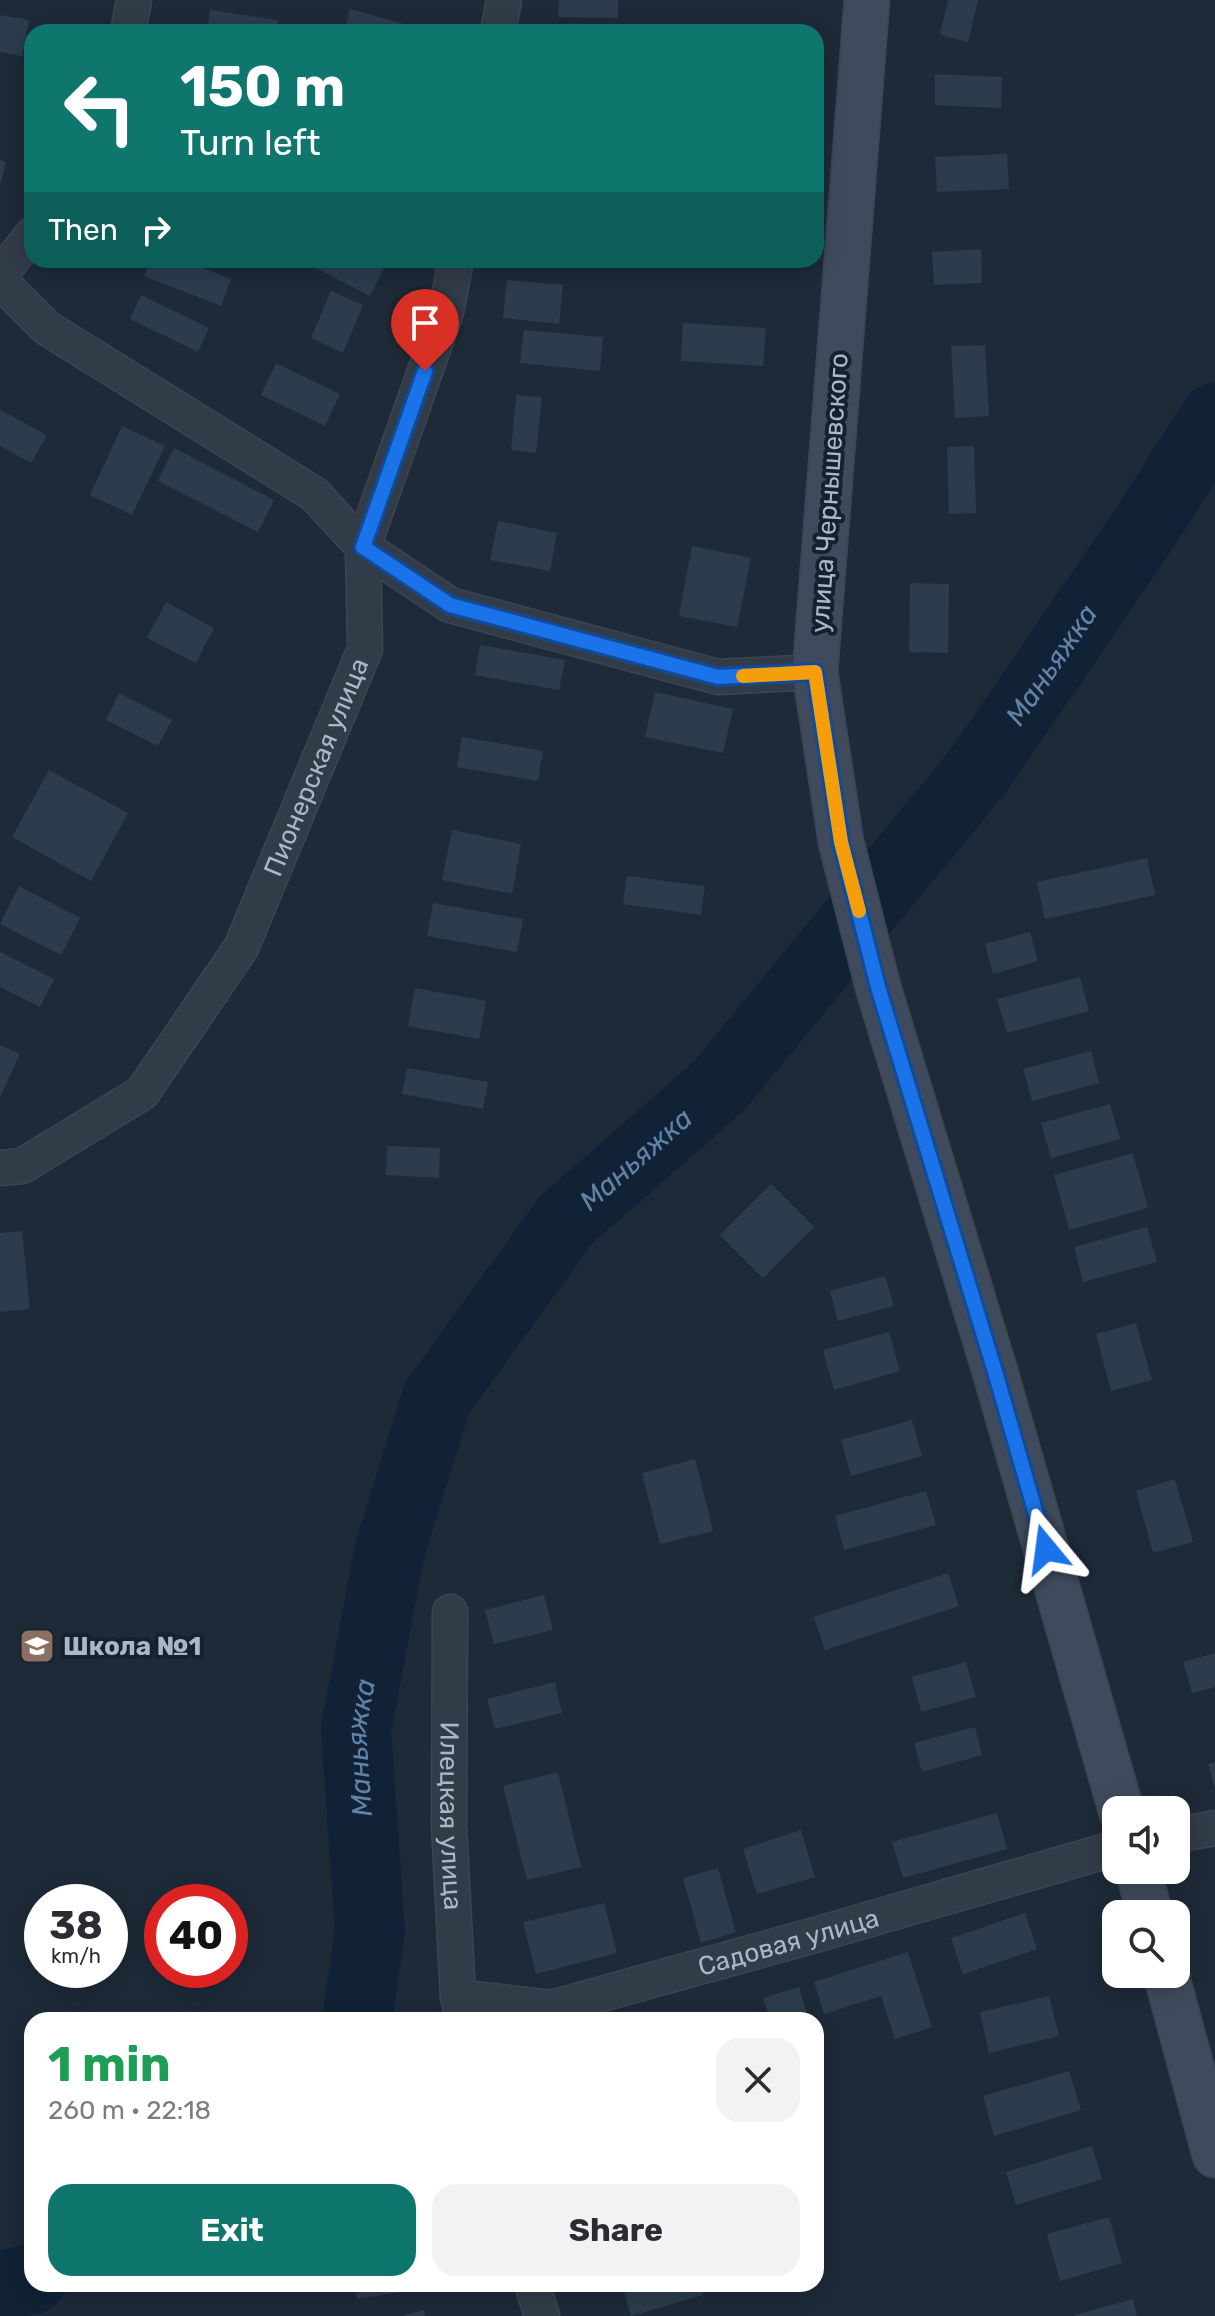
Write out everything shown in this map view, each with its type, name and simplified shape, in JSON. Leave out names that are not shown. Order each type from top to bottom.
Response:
[{"type":"street","points":[[130,24],[134,0]]},
{"type":"street","points":[[500,24],[504,0]]},
{"type":"street","name":"улица Чернышевского","points":[[867,0],[815,672],[841,842],[878,987],[992,1360],[1117,1796]]},
{"type":"street","points":[[0,275],[24,245]]},
{"type":"street","name":"Пионерская улица","points":[[0,1168],[22,1166],[142,1093],[241,948],[365,649],[363,547],[446,312],[454,268]]},
{"type":"street","points":[[0,281],[47,328],[314,494],[363,547],[450,605],[718,677],[815,672]]},
{"type":"street","name":"Илецкая улица","points":[[450,1612],[449,1825],[461,2008]]},
{"type":"street","points":[[1190,1832],[1215,1828]]},
{"type":"street","name":"Садовая улица","points":[[461,2008],[551,2008],[1102,1852]]},
{"type":"street","points":[[1170,1988],[1215,2155]]},
{"type":"street","points":[[534,2292],[542,2316]]},
{"type":"building","points":[[559,0],[618,0],[618,18],[558,17]]},
{"type":"building","points":[[948,0],[978,0],[968,42],[940,35]]},
{"type":"building","points":[[350,9],[405,24],[346,24]]},
{"type":"building","points":[[210,10],[278,20],[278,24],[208,24]]},
{"type":"building","points":[[0,15],[29,20],[28,24],[24,24],[22,56],[0,52]]},
{"type":"building","points":[[935,74],[1002,77],[1001,108],[935,105]]},
{"type":"building","points":[[1007,154],[1009,189],[937,192],[935,157]]},
{"type":"building","points":[[0,160],[6,162],[1,182],[0,182]]},
{"type":"building","points":[[981,249],[982,283],[934,285],[932,252]]},
{"type":"building","points":[[148,268],[203,268],[231,279],[221,306],[144,276]]},
{"type":"building","points":[[316,268],[384,268],[370,296]]},
{"type":"building","points":[[507,280],[563,285],[559,324],[503,318]]},
{"type":"building","points":[[331,291],[363,305],[343,353],[311,338]]},
{"type":"building","points":[[141,295],[209,328],[198,352],[130,319]]},
{"type":"building","points":[[683,323],[766,328],[763,366],[681,361]]},
{"type":"building","points":[[524,330],[603,337],[600,371],[520,363]]},
{"type":"building","points":[[985,345],[989,416],[955,418],[951,346]]},
{"type":"building","points":[[276,363],[340,394],[325,426],[261,395]]},
{"type":"building","points":[[516,395],[542,397],[536,453],[511,450]]},
{"type":"building","points":[[0,410],[47,435],[31,463],[0,446]]},
{"type":"building","points":[[122,426],[165,446],[132,515],[90,495]]},
{"type":"building","points":[[974,446],[976,513],[949,514],[947,447]]},
{"type":"building","points":[[174,448],[274,500],[258,532],[158,481]]},
{"type":"building","points":[[498,521],[557,533],[550,571],[490,560]]},
{"type":"building","points":[[692,546],[751,558],[737,627],[679,616]]},
{"type":"building","points":[[910,583],[949,584],[948,653],[909,652]]},
{"type":"building","points":[[166,602],[214,628],[196,663],[147,638]]},
{"type":"building","points":[[480,645],[565,660],[559,690],[475,675]]},
{"type":"building","points":[[655,692],[733,709],[723,753],[645,737]]},
{"type":"building","points":[[119,693],[172,720],[158,746],[106,720]]},
{"type":"building","points":[[462,737],[543,751],[538,781],[457,767]]},
{"type":"building","points":[[49,770],[128,813],[91,881],[12,837]]},
{"type":"building","points":[[452,830],[521,844],[512,894],[442,880]]},
{"type":"building","points":[[1147,858],[1155,895],[1045,919],[1037,882]]},
{"type":"building","points":[[627,876],[705,886],[701,915],[623,904]]},
{"type":"building","points":[[19,886],[80,918],[61,955],[0,924]]},
{"type":"building","points":[[433,903],[523,919],[517,952],[427,936]]},
{"type":"building","points":[[1030,932],[1038,961],[993,974],[985,944]]},
{"type":"building","points":[[0,952],[54,979],[40,1007],[0,987]]},
{"type":"building","points":[[1080,977],[1089,1011],[1007,1033],[997,999]]},
{"type":"building","points":[[415,988],[486,1001],[479,1039],[408,1026]]},
{"type":"building","points":[[0,1045],[20,1054],[0,1097]]},
{"type":"building","points":[[1091,1051],[1099,1083],[1032,1101],[1023,1069]]},
{"type":"building","points":[[407,1068],[488,1082],[483,1109],[402,1094]]},
{"type":"building","points":[[1110,1104],[1120,1139],[1051,1158],[1041,1123]]},
{"type":"building","points":[[387,1146],[440,1148],[439,1178],[386,1175]]},
{"type":"building","points":[[1133,1153],[1148,1208],[1069,1230],[1054,1175]]},
{"type":"building","points":[[771,1184],[814,1227],[763,1278],[720,1235]]},
{"type":"building","points":[[1147,1227],[1157,1262],[1083,1282],[1074,1247]]},
{"type":"building","points":[[22,1231],[30,1309],[0,1312],[0,1233]]},
{"type":"building","points":[[885,1276],[894,1306],[838,1321],[830,1291]]},
{"type":"building","points":[[1136,1323],[1152,1380],[1111,1391],[1096,1334]]},
{"type":"building","points":[[889,1332],[900,1371],[834,1390],[823,1350]]},
{"type":"building","points":[[912,1420],[922,1456],[851,1476],[841,1440]]},
{"type":"building","points":[[695,1459],[713,1531],[660,1544],[642,1473]]},
{"type":"building","points":[[1175,1479],[1193,1542],[1153,1553],[1136,1491]]},
{"type":"building","points":[[926,1491],[936,1525],[844,1550],[835,1516]]},
{"type":"building","points":[[948,1573],[959,1606],[825,1650],[814,1617]]},
{"type":"building","points":[[544,1595],[553,1630],[494,1644],[485,1610]]},
{"type":"building","points":[[1215,1653],[1215,1687],[1192,1693],[1183,1662]]},
{"type":"building","points":[[966,1662],[976,1697],[921,1712],[912,1677]]},
{"type":"building","points":[[555,1682],[562,1713],[495,1729],[487,1699]]},
{"type":"building","points":[[975,1727],[982,1755],[922,1772],[914,1743]]},
{"type":"building","points":[[1215,1762],[1215,1786],[1214,1786],[1208,1764]]},
{"type":"building","points":[[558,1772],[581,1867],[527,1880],[503,1786]]},
{"type":"building","points":[[997,1813],[1007,1849],[903,1878],[892,1842]]},
{"type":"building","points":[[801,1830],[815,1877],[757,1894],[743,1849]]},
{"type":"building","points":[[718,1868],[736,1932],[701,1943],[683,1878]]},
{"type":"building","points":[[604,1903],[617,1953],[536,1974],[523,1922]]},
{"type":"building","points":[[1025,1913],[1037,1949],[963,1974],[951,1938]]},
{"type":"building","points":[[908,1952],[932,2027],[895,2039],[881,1996],[824,2014],[814,1982]]},
{"type":"building","points":[[799,1987],[807,2012],[767,2012],[763,1998]]},
{"type":"building","points":[[1049,1996],[1059,2036],[989,2053],[980,2012]]},
{"type":"building","points":[[1069,2071],[1081,2110],[994,2136],[983,2096]]},
{"type":"building","points":[[1092,2146],[1102,2179],[1016,2205],[1006,2172]]},
{"type":"building","points":[[1109,2217],[1122,2263],[1060,2281],[1047,2234]]},
{"type":"building","points":[[356,2292],[402,2292],[357,2299]]},
{"type":"building","points":[[624,2292],[702,2292],[703,2295],[631,2316]]},
{"type":"building","points":[[1133,2299],[1137,2316],[1075,2316],[1075,2315]]},
{"type":"building","points":[[424,2310],[425,2316],[405,2316],[405,2315]]},
{"type":"waterway","name":"Маньяжка","points":[[358,2012],[370,1931],[356,1729],[390,1549],[437,1398],[566,1220],[719,1086],[979,770],[1146,526],[1215,418]]},
{"type":"waterway","name":"Маньяжка","points":[[0,2286],[24,2281]]},
{"type":"slow traffic","points":[[743,676],[815,672],[841,842],[859,911]]},
{"type":"place","name":"Школа №1","points":[[37,1646]]},
{"type":"route","points":[[425,371],[363,547],[450,605],[718,677],[815,672],[841,842],[878,987],[1046,1549]]}]
